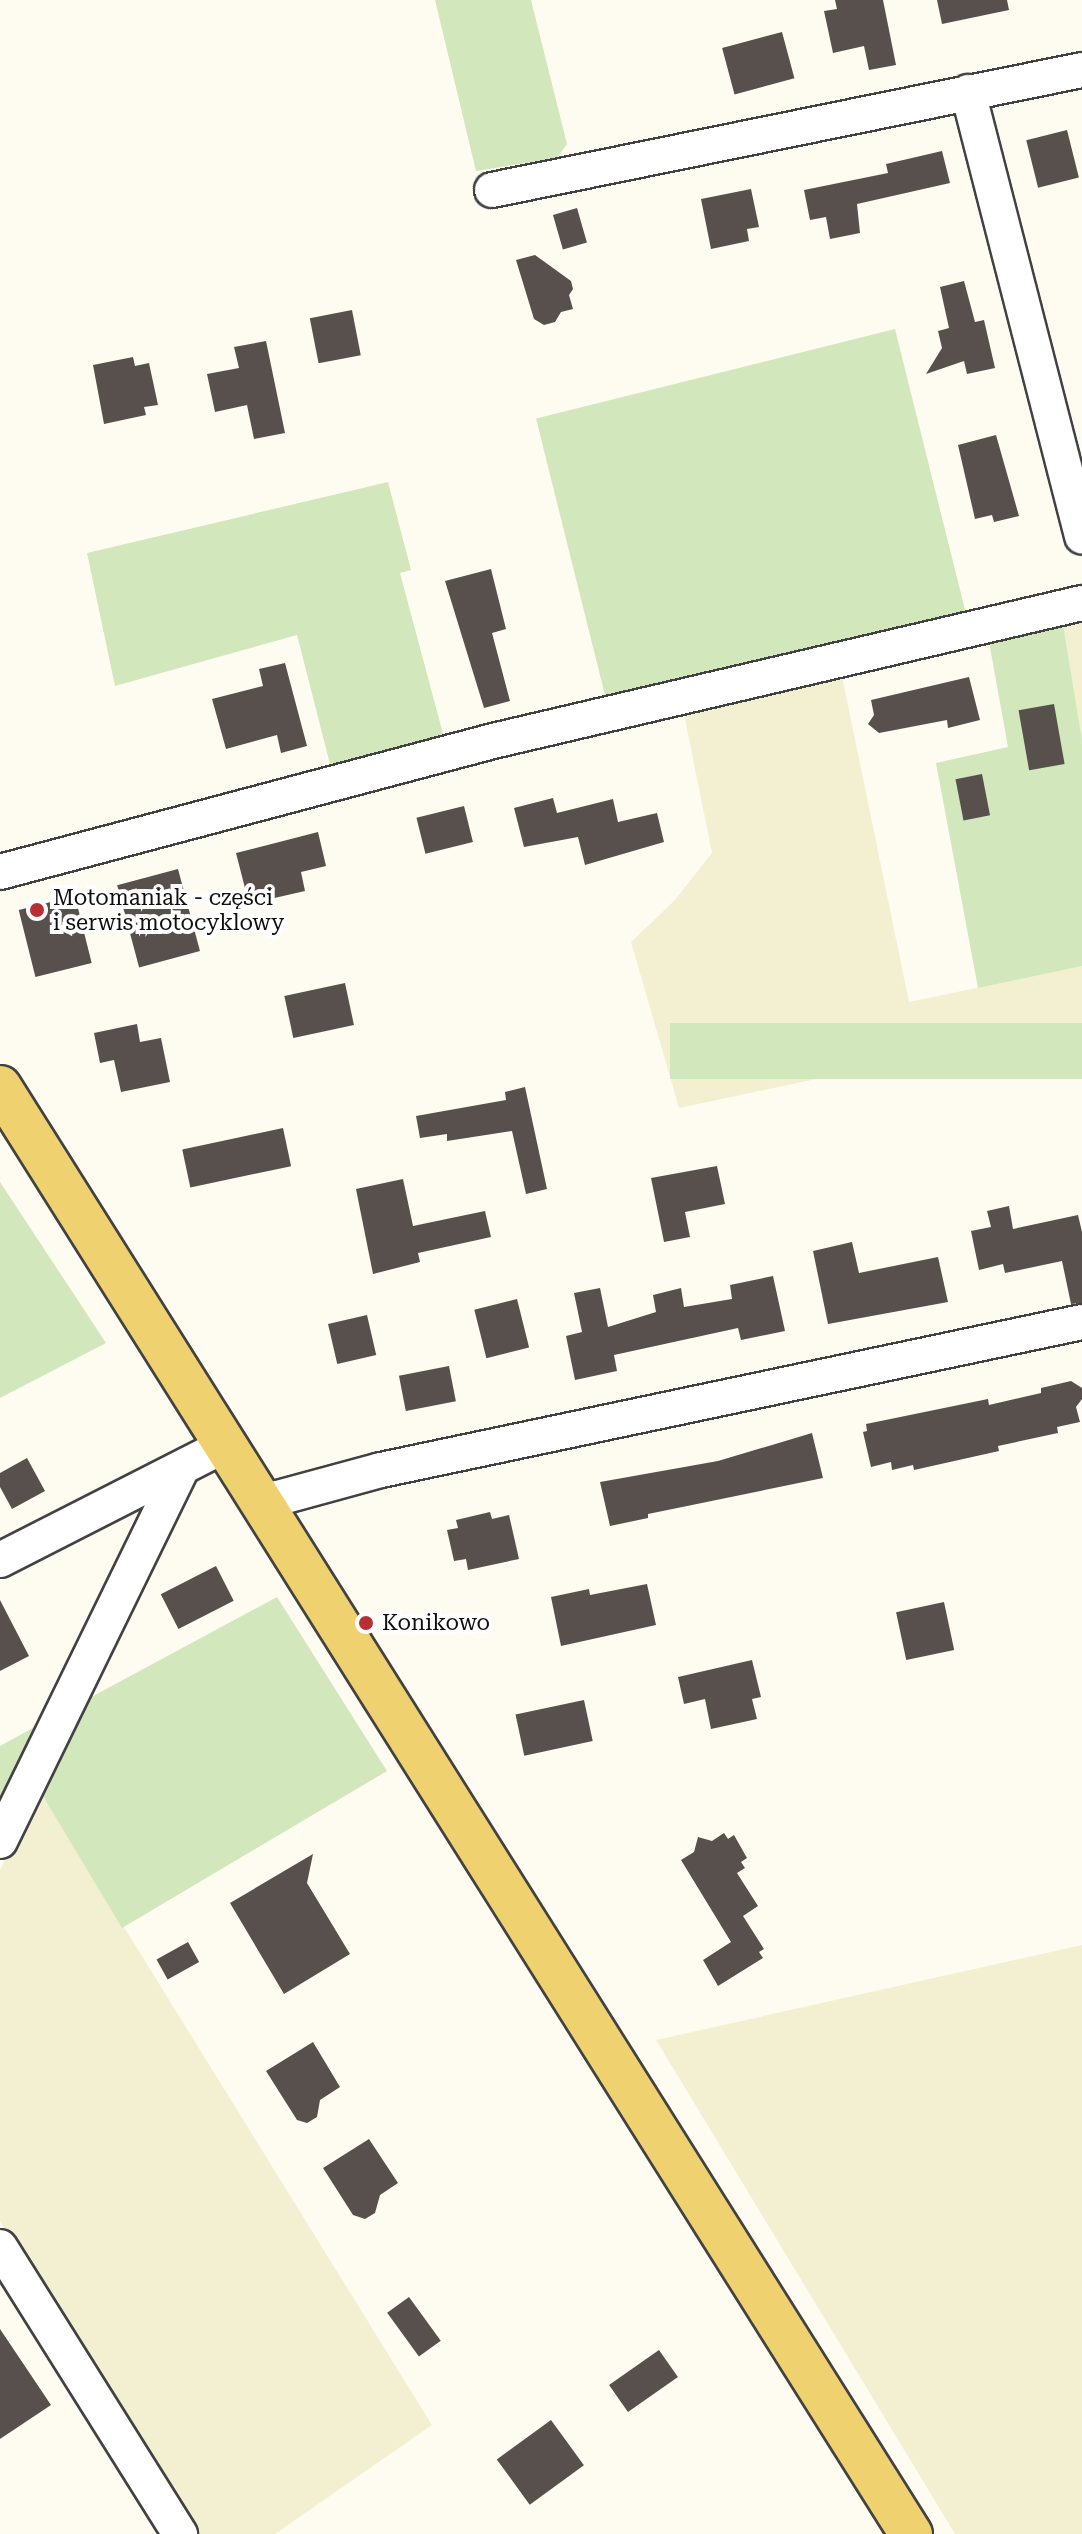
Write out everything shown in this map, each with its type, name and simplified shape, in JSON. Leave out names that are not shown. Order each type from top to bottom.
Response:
[{"type":"main road","points":[[0,1087],[911,2534]]},
{"type":"street","points":[[492,190],[1082,70]]},
{"type":"street","points":[[968,92],[1082,537]]},
{"type":"street","points":[[0,872],[493,741],[1082,603]]},
{"type":"street","points":[[265,1506],[278,1498],[381,1470],[1082,1322]]},
{"type":"street","points":[[0,1560],[226,1445]]},
{"type":"street","points":[[0,1841],[182,1468]]},
{"type":"street","points":[[0,2247],[180,2534]]},
{"type":"shaded area","points":[[1082,612],[1082,740],[1062,618]]},
{"type":"shaded area","points":[[841,671],[909,1002],[1082,966],[1082,1023],[679,1108],[631,942],[674,901],[712,853],[683,709]]},
{"type":"shaded area","points":[[38,1788],[432,2425],[275,2534],[189,2534],[0,2221],[0,1870]]},
{"type":"shaded area","points":[[1082,1945],[1082,2534],[955,2534],[656,2040]]},
{"type":"green space","points":[[435,0],[531,0],[567,144],[557,158],[476,171]]},
{"type":"green space","points":[[895,329],[966,615],[607,705],[536,419]]},
{"type":"green space","points":[[388,482],[411,570],[400,573],[446,745],[332,772],[297,635],[115,686],[87,553]]},
{"type":"green space","points":[[1062,618],[1082,740],[1082,966],[978,988],[936,763],[1008,747],[988,636]]},
{"type":"green space","points":[[670,1023],[1082,1023],[1082,1079],[670,1079]]},
{"type":"green space","points":[[0,1182],[106,1343],[0,1398]]},
{"type":"green space","points":[[277,1597],[387,1771],[122,1928],[38,1788],[82,1702]]},
{"type":"green space","points":[[42,1723],[0,1808],[0,1746]]},
{"type":"building","points":[[835,0],[883,0],[896,65],[869,70],[864,46],[833,53],[824,11],[837,9]]},
{"type":"building","points":[[937,0],[1007,0],[1009,10],[942,24]]},
{"type":"building","points":[[782,32],[794,78],[735,94],[722,48]]},
{"type":"building","points":[[1067,130],[1079,178],[1038,188],[1026,140]]},
{"type":"building","points":[[942,151],[950,183],[857,204],[860,233],[830,239],[826,217],[810,220],[804,190],[888,173],[886,164]]},
{"type":"building","points":[[751,189],[759,227],[747,229],[749,241],[711,249],[701,199]]},
{"type":"building","points":[[577,208],[587,243],[563,249],[553,215]]},
{"type":"building","points":[[535,255],[571,281],[573,289],[569,295],[573,309],[561,312],[555,322],[544,325],[534,319],[516,260]]},
{"type":"building","points":[[964,281],[975,322],[984,320],[995,368],[967,374],[964,361],[926,374],[942,348],[938,331],[949,328],[940,287]]},
{"type":"building","points":[[352,310],[361,355],[319,363],[310,318]]},
{"type":"building","points":[[266,341],[285,433],[254,439],[247,405],[215,412],[207,374],[239,368],[234,347]]},
{"type":"building","points":[[133,357],[135,366],[149,363],[158,405],[144,407],[146,415],[104,424],[93,365]]},
{"type":"building","points":[[996,435],[1019,516],[994,522],[992,515],[975,519],[958,445]]},
{"type":"building","points":[[491,569],[506,629],[492,633],[510,701],[484,708],[445,581]]},
{"type":"building","points":[[285,663],[307,746],[281,753],[277,735],[226,749],[212,699],[263,686],[259,669]]},
{"type":"building","points":[[969,677],[980,720],[948,728],[947,720],[879,733],[868,724],[874,715],[871,700]]},
{"type":"building","points":[[1054,704],[1065,764],[1029,770],[1019,710]]},
{"type":"building","points":[[982,774],[990,815],[964,820],[955,779]]},
{"type":"building","points":[[553,798],[557,813],[613,799],[618,822],[657,813],[664,842],[585,865],[578,837],[524,847],[514,808]]},
{"type":"building","points":[[464,806],[473,842],[425,854],[416,818]]},
{"type":"building","points":[[318,832],[326,866],[301,872],[305,891],[270,899],[268,891],[247,896],[236,853]]},
{"type":"building","points":[[178,869],[200,951],[139,967],[117,885]]},
{"type":"building","points":[[75,896],[92,963],[35,977],[19,910]]},
{"type":"building","points":[[345,983],[354,1025],[293,1038],[284,996]]},
{"type":"building","points":[[137,1024],[140,1042],[161,1038],[170,1082],[121,1092],[114,1060],[100,1063],[94,1033]]},
{"type":"building","points":[[525,1087],[547,1189],[526,1194],[512,1131],[447,1141],[447,1134],[420,1138],[416,1116],[506,1100],[505,1092]]},
{"type":"building","points":[[283,1128],[291,1166],[190,1188],[182,1149]]},
{"type":"building","points":[[717,1166],[725,1204],[685,1212],[690,1237],[664,1242],[651,1178]]},
{"type":"building","points":[[403,1179],[413,1226],[485,1211],[491,1237],[418,1253],[420,1262],[373,1274],[356,1189]]},
{"type":"building","points":[[1009,1206],[1013,1229],[1078,1215],[1082,1232],[1082,1303],[1071,1304],[1062,1261],[1005,1273],[1003,1264],[979,1270],[971,1231],[991,1227],[987,1211]]},
{"type":"building","points":[[852,1242],[859,1273],[938,1257],[948,1302],[828,1324],[813,1251]]},
{"type":"building","points":[[773,1276],[785,1331],[741,1340],[738,1328],[614,1355],[617,1371],[575,1380],[566,1336],[582,1332],[574,1293],[600,1288],[608,1327],[656,1312],[653,1295],[681,1288],[684,1307],[732,1299],[730,1285]]},
{"type":"building","points":[[517,1299],[529,1348],[486,1358],[474,1310]]},
{"type":"building","points":[[367,1315],[376,1355],[337,1364],[328,1324]]},
{"type":"building","points":[[449,1366],[456,1401],[406,1411],[399,1376]]},
{"type":"building","points":[[1071,1381],[1082,1388],[1082,1399],[1076,1407],[1080,1422],[1057,1427],[1058,1433],[998,1446],[999,1451],[914,1470],[913,1465],[892,1470],[891,1462],[871,1467],[863,1432],[867,1431],[866,1424],[988,1399],[989,1405],[1041,1393],[1041,1388]]},
{"type":"building","points":[[812,1433],[823,1478],[648,1514],[648,1518],[610,1526],[600,1482],[718,1461]]},
{"type":"building","points":[[27,1458],[45,1491],[12,1509],[0,1487],[0,1473]]},
{"type":"building","points":[[490,1512],[492,1519],[509,1515],[519,1559],[468,1570],[466,1559],[454,1561],[447,1530],[458,1528],[456,1520]]},
{"type":"building","points":[[216,1566],[234,1601],[178,1629],[161,1594]]},
{"type":"building","points":[[647,1584],[656,1625],[561,1646],[551,1597],[589,1589],[590,1595]]},
{"type":"building","points":[[0,1600],[29,1656],[0,1671]]},
{"type":"building","points":[[944,1602],[954,1650],[906,1660],[896,1612]]},
{"type":"building","points":[[752,1660],[761,1697],[752,1699],[757,1719],[711,1729],[705,1699],[684,1704],[678,1677]]},
{"type":"building","points":[[584,1700],[593,1741],[524,1756],[516,1715]]},
{"type":"building","points":[[724,1833],[728,1839],[734,1835],[747,1858],[741,1862],[745,1868],[737,1873],[758,1906],[743,1916],[764,1949],[759,1952],[763,1958],[718,1986],[703,1960],[731,1942],[681,1860],[694,1852],[698,1837],[712,1841]]},
{"type":"building","points":[[313,1854],[307,1883],[350,1954],[284,1994],[230,1903]]},
{"type":"building","points":[[188,1942],[199,1962],[168,1980],[157,1959]]},
{"type":"building","points":[[313,2042],[340,2087],[320,2100],[317,2117],[307,2123],[297,2120],[266,2071]]},
{"type":"building","points":[[369,2139],[398,2183],[380,2195],[375,2213],[365,2219],[353,2215],[323,2168]]},
{"type":"building","points":[[409,2297],[441,2341],[419,2357],[387,2313]]},
{"type":"building","points":[[0,2329],[51,2405],[0,2439]]},
{"type":"building","points":[[659,2350],[678,2377],[628,2412],[609,2385]]},
{"type":"building","points":[[551,2420],[584,2465],[530,2505],[497,2459]]},
{"type":"place","name":"Motomaniak - części i serwis motocyklowy","points":[[37,910]]},
{"type":"place","name":"Konikowo","points":[[366,1623]]}]
